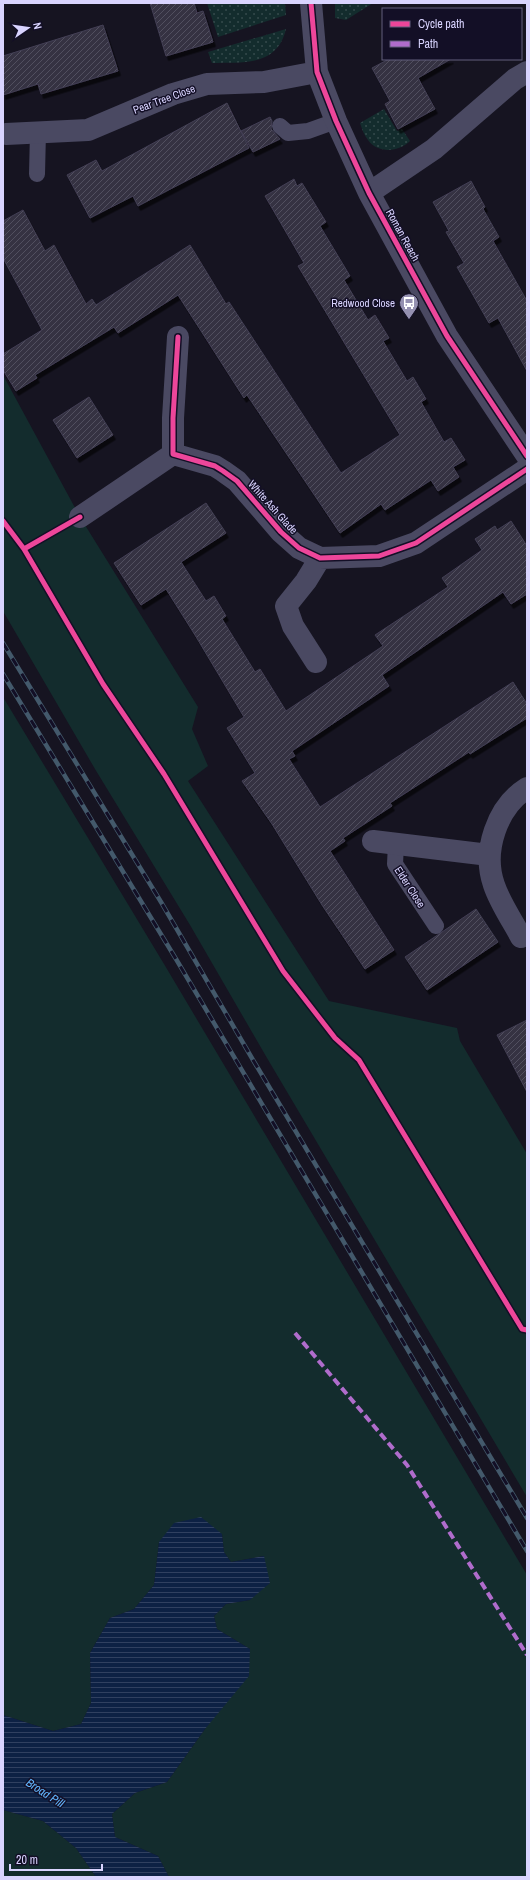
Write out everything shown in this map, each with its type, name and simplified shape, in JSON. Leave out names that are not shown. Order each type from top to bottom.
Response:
[{"type":"street","name":"Roman Reach","points":[[311,3],[317,72],[336,121],[369,193],[447,336],[523,442]]},
{"type":"street","name":"Pear Tree Close","points":[[6,134],[88,130],[173,94],[207,84],[264,82],[317,72]]},
{"type":"street","points":[[369,193],[434,149],[515,79],[527,72]]},
{"type":"street","points":[[80,517],[173,454],[173,418],[180,334]]},
{"type":"street","name":"White Ash Glade","points":[[173,454],[215,466],[223,471],[237,481],[281,532],[299,548],[320,558],[379,556],[416,542],[527,469]]},
{"type":"street","points":[[316,662],[293,626],[286,606],[306,581],[320,558]]},
{"type":"street","points":[[521,936],[494,884],[489,855],[496,824],[517,794],[527,788]]},
{"type":"street","points":[[373,842],[489,855]]},
{"type":"lane","points":[[280,126],[288,133],[308,131],[336,121]]},
{"type":"lane","points":[[37,174],[38,132]]},
{"type":"lane","name":"Elder Close","points":[[396,844],[395,864],[436,926]]},
{"type":"green space","points":[[207,3],[285,3],[286,15],[218,37]]},
{"type":"green space","points":[[335,3],[373,3],[346,20],[335,18]]},
{"type":"green space","points":[[286,29],[282,41],[275,50],[267,56],[247,62],[212,63],[208,52]]},
{"type":"green space","points":[[384,109],[397,131],[402,129],[410,141],[405,145],[389,150],[377,148],[372,145],[365,136],[360,123]]},
{"type":"green space","points":[[3,375],[80,517],[198,707],[192,729],[208,766],[188,781],[329,1001],[457,1028],[460,1041],[527,1154],[527,1497],[190,925],[95,769],[3,611]]},
{"type":"green space","points":[[3,697],[164,964],[527,1575],[527,1877],[169,1877],[158,1856],[115,1837],[112,1814],[135,1793],[167,1782],[205,1729],[250,1649],[217,1629],[214,1616],[226,1604],[250,1600],[264,1556],[231,1562],[224,1552],[222,1534],[159,1542],[154,1585],[134,1609],[110,1618],[90,1653],[91,1703],[81,1724],[53,1731],[3,1715]]},
{"type":"green space","points":[[3,1810],[43,1821],[76,1848],[96,1877],[3,1877]]},
{"type":"water","name":"Broad Pill","points":[[201,1517],[222,1534],[224,1552],[231,1562],[264,1556],[270,1583],[250,1600],[226,1604],[214,1616],[217,1629],[250,1649],[249,1676],[205,1729],[167,1782],[135,1793],[112,1814],[115,1837],[158,1856],[169,1877],[96,1877],[76,1848],[43,1821],[3,1810],[3,1715],[53,1731],[81,1724],[91,1703],[90,1653],[110,1618],[134,1609],[154,1585],[159,1542],[174,1523]]},
{"type":"building","points":[[150,3],[194,3],[197,13],[203,11],[213,42],[166,56]]},
{"type":"building","points":[[103,25],[118,71],[41,94],[38,84],[3,95],[3,56]]},
{"type":"building","points":[[387,60],[449,60],[418,78],[435,109],[398,129],[385,104],[390,101],[372,68]]},
{"type":"building","points":[[227,103],[249,148],[138,206],[133,196],[90,218],[67,175],[96,160],[102,171]]},
{"type":"building","points":[[270,117],[272,121],[271,129],[280,139],[253,152],[241,131]]},
{"type":"building","points":[[294,179],[297,186],[302,183],[326,222],[320,226],[350,276],[344,280],[368,320],[375,315],[389,338],[383,341],[407,381],[413,377],[426,399],[421,402],[444,442],[451,438],[465,460],[453,467],[459,477],[438,491],[431,480],[385,510],[381,504],[340,533],[247,395],[244,398],[178,295],[118,333],[114,327],[35,375],[37,378],[16,391],[3,370],[3,354],[42,330],[3,258],[3,221],[23,210],[45,251],[54,245],[86,304],[92,299],[96,305],[190,245],[226,304],[229,302],[341,473],[400,435],[298,266],[304,263],[265,196]]},
{"type":"building","points":[[471,181],[485,207],[483,209],[499,237],[493,241],[527,301],[527,371],[498,318],[489,323],[457,267],[464,263],[446,232],[449,231],[433,202]]},
{"type":"building","points":[[89,397],[113,435],[77,458],[53,420]]},
{"type":"building","points":[[206,503],[226,533],[181,562],[206,601],[214,596],[226,616],[222,619],[255,672],[260,669],[286,711],[383,646],[375,635],[448,587],[442,578],[482,550],[475,539],[495,526],[497,530],[511,521],[527,546],[527,594],[511,604],[503,592],[382,675],[389,686],[292,751],[295,756],[289,759],[320,807],[513,682],[527,704],[527,718],[470,754],[469,752],[390,803],[392,806],[343,838],[345,841],[330,851],[394,950],[365,969],[322,905],[272,824],[242,781],[255,773],[227,728],[244,717],[195,635],[166,589],[141,605],[114,563]]},
{"type":"building","points":[[476,909],[498,942],[427,990],[405,957]]},
{"type":"building","points":[[527,1020],[527,1092],[497,1035]]},
{"type":"railway","points":[[3,643],[161,902],[253,1060],[527,1518]]},
{"type":"railway","points":[[3,674],[176,959],[527,1551]]},
{"type":"marked path","points":[[295,1333],[407,1465],[527,1655]]},
{"type":"cycle path","points":[[311,3],[317,72],[336,121],[369,193],[447,336],[527,456]]},
{"type":"cycle path","points":[[178,337],[173,418],[173,454],[215,466],[223,471],[237,481],[281,532],[299,548],[320,558],[379,556],[416,543],[527,469]]},
{"type":"cycle path","points":[[24,549],[80,517]]},
{"type":"cycle path","points":[[3,521],[24,549],[103,684],[164,774],[283,971],[335,1038],[359,1060],[522,1329],[527,1330]]},
{"type":"place","name":"Redwood Close","points":[[409,320]]}]
